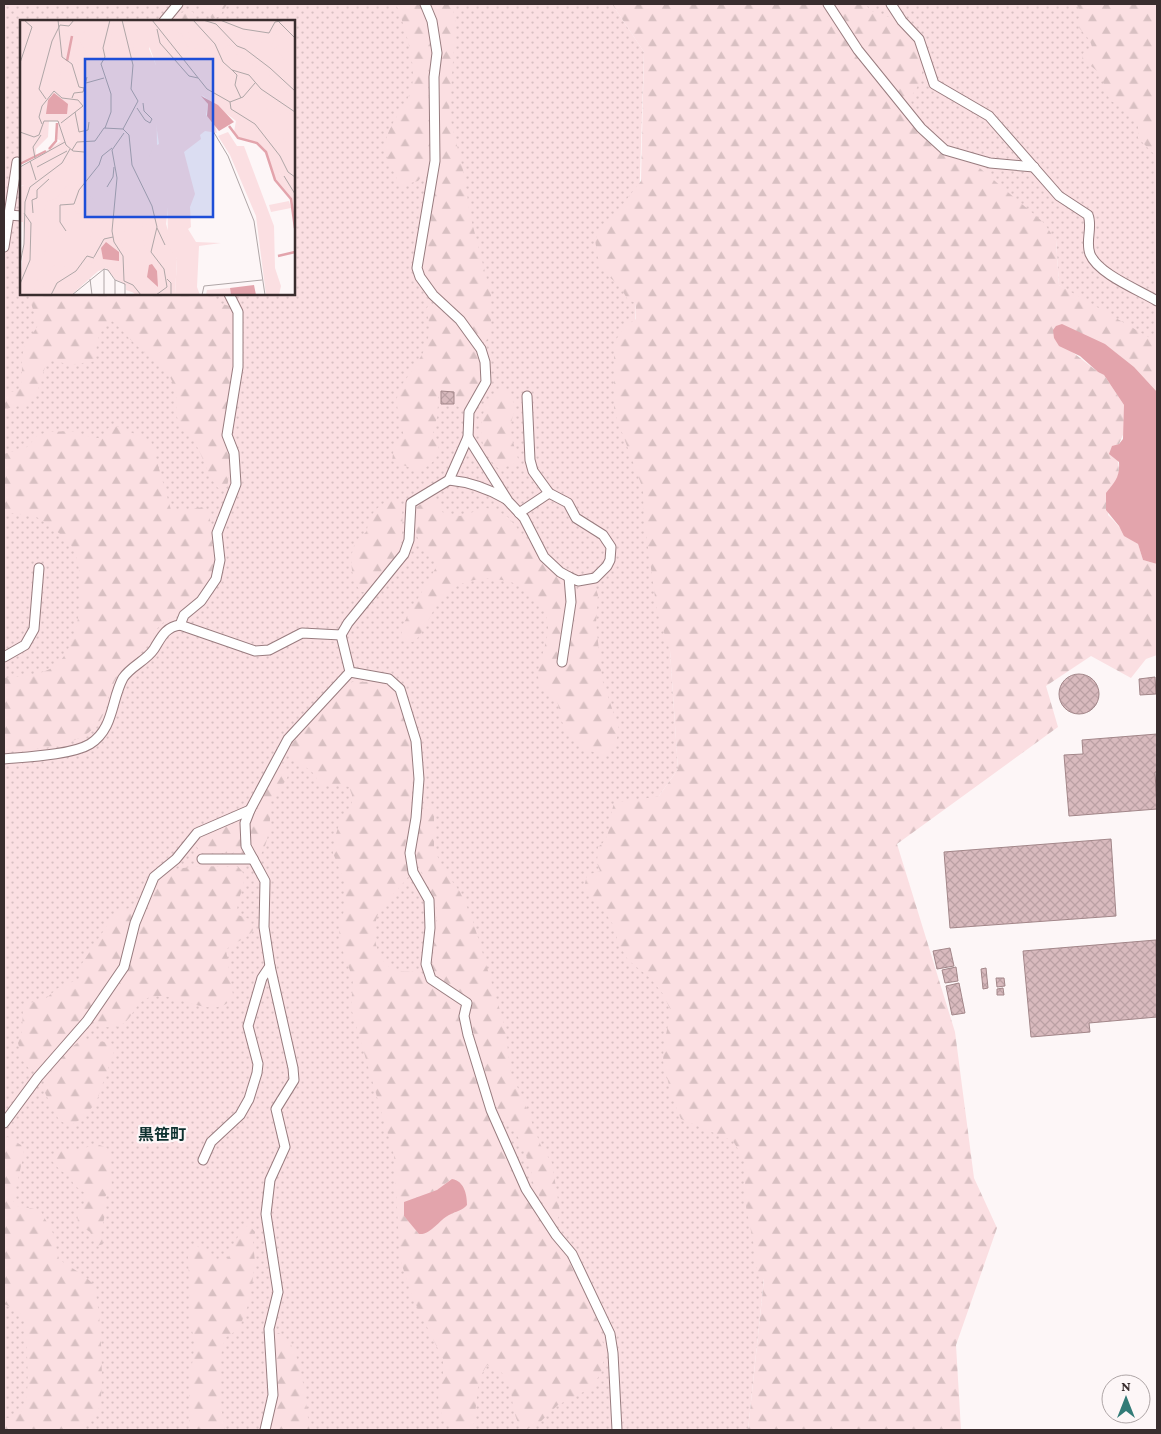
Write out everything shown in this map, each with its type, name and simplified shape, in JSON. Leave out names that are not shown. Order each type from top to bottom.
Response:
[{"type":"lane","points":[[165,20],[178,4]]},
{"type":"lane","points":[[350,672],[341,635],[404,554],[409,540],[411,502],[449,480],[468,437],[469,412],[486,382],[485,362],[481,349],[460,320],[433,295],[420,277],[417,268],[435,161],[434,77],[437,52],[432,21],[425,4]]},
{"type":"lane","points":[[828,4],[858,50],[922,128],[945,150],[990,164],[1034,167]]},
{"type":"lane","points":[[891,4],[902,21],[919,40],[934,84],[989,116],[1059,196],[1088,215],[1090,220],[1090,254],[1096,263],[1106,272],[1157,301]]},
{"type":"lane","points":[[4,248],[17,162]]},
{"type":"lane","points":[[9,215],[20,216]]},
{"type":"lane","points":[[180,625],[184,615],[201,601],[216,579],[220,560],[217,533],[236,484],[234,453],[227,435],[238,367],[238,312],[230,295]]},
{"type":"lane","points":[[468,437],[508,501],[519,513],[544,557],[560,572],[578,581],[595,578],[607,566],[610,560],[611,547],[603,534],[576,518],[568,502],[550,493],[533,471],[530,460],[527,396]]},
{"type":"lane","points":[[449,480],[470,483],[490,490],[508,501]]},
{"type":"lane","points":[[519,513],[550,493]]},
{"type":"lane","points":[[4,657],[25,645],[34,629],[39,568]]},
{"type":"lane","points":[[562,662],[571,602],[569,577]]},
{"type":"lane","points":[[4,759],[50,756],[89,745],[105,730],[123,678],[153,651],[160,637],[171,626],[180,625],[255,651],[269,650],[302,633],[341,635]]},
{"type":"lane","points":[[265,1430],[273,1395],[269,1329],[278,1292],[266,1214],[270,1180],[285,1147],[276,1109],[294,1080],[270,966],[264,927],[265,881],[246,846],[245,823],[288,738],[350,672]]},
{"type":"lane","points":[[350,672],[389,679],[400,689],[416,741],[419,779],[416,818],[410,853],[413,872],[429,900],[430,928],[426,964],[431,979],[467,1004],[464,1016],[468,1035],[492,1110],[526,1189],[556,1235],[572,1254],[610,1334],[613,1353],[617,1430]]},
{"type":"lane","points":[[4,1123],[38,1077],[87,1021],[124,967],[135,922],[154,877],[176,859],[197,833],[250,810]]},
{"type":"lane","points":[[202,859],[253,859]]},
{"type":"lane","points":[[203,1160],[211,1142],[240,1115],[249,1099],[258,1073],[258,1064],[248,1026],[262,978],[270,966]]},
{"type":"green space","points":[[4,4],[612,4],[644,52],[634,362],[670,651],[678,769],[659,796],[774,1183],[748,1430],[4,1430]]},
{"type":"green space","points":[[205,4],[227,4],[220,16],[212,19],[206,12]]},
{"type":"green space","points":[[396,4],[421,4],[429,23],[432,44],[428,84],[431,150],[429,168],[418,181],[400,186],[388,159],[386,141],[392,125],[410,94],[413,67],[403,22]]},
{"type":"green space","points":[[431,4],[452,4],[456,24],[449,113],[464,174],[470,215],[491,295],[491,335],[488,341],[482,342],[464,317],[432,285],[424,272],[422,263],[442,51],[440,32]]},
{"type":"green space","points":[[612,4],[825,4],[946,152],[975,164],[1043,222],[1056,240],[1059,285],[1157,342],[1157,392],[1121,357],[1105,345],[1096,341],[1071,351],[1104,375],[1124,405],[1125,430],[1119,444],[1115,445],[1119,474],[1109,489],[1108,515],[1125,534],[1138,544],[1143,560],[1157,564],[1157,655],[1146,659],[1131,678],[1091,656],[1046,686],[1058,727],[897,844],[955,1032],[974,1178],[997,1228],[956,1345],[961,1430],[748,1430],[764,1279],[757,1275],[754,1246],[746,1206],[744,1159],[733,1141],[681,1119],[672,1097],[663,1061],[664,1044],[671,1011],[663,994],[650,978],[628,960],[617,941],[617,931],[601,906],[589,896],[584,888],[587,875],[600,871],[597,863],[598,847],[603,843],[608,833],[614,804],[659,796],[678,769],[670,651],[657,611],[644,519],[643,489],[614,411],[614,343],[624,327],[636,319],[636,303],[628,300],[619,285],[608,276],[598,258],[595,240],[602,225],[619,209],[641,181],[644,52]]},
{"type":"green space","points":[[825,4],[1157,4],[1157,353],[1059,285],[1056,240],[946,152]]},
{"type":"green space","points":[[832,4],[866,4],[871,10],[895,20],[908,32],[921,55],[922,73],[914,93],[907,101],[904,102],[860,48]]},
{"type":"green space","points":[[1077,4],[1157,4],[1157,157],[1138,138],[1138,125],[1127,110],[1111,101],[1106,93],[1101,74],[1082,59],[1083,53],[1092,47],[1076,21],[1081,16]]},
{"type":"green space","points":[[186,11],[193,12],[197,20],[173,20],[179,14]]},
{"type":"green space","points":[[28,295],[212,295],[220,303],[229,306],[234,315],[235,365],[223,431],[231,465],[227,487],[218,488],[195,443],[180,426],[177,416],[176,395],[171,378],[162,367],[139,348],[112,321],[103,329],[98,338],[96,361],[70,365],[52,360],[47,361],[36,394],[25,403],[4,409],[4,393],[18,391],[20,387],[24,348],[38,325]]},
{"type":"green space","points":[[430,304],[436,305],[468,338],[475,348],[481,368],[479,383],[467,408],[462,409],[457,406],[455,390],[439,391],[437,417],[433,432],[438,445],[438,455],[431,463],[419,471],[392,461],[394,447],[404,438],[398,409],[398,392],[419,360],[426,345],[429,328],[426,309]]},
{"type":"green space","points":[[503,386],[516,406],[509,429],[519,462],[499,469],[493,463],[484,447],[481,430],[487,404]]},
{"type":"green space","points":[[116,426],[151,441],[171,510],[182,511],[203,507],[206,511],[211,524],[212,543],[216,559],[214,572],[210,582],[198,598],[164,622],[136,659],[119,674],[110,692],[100,721],[88,733],[69,742],[48,748],[4,750],[4,678],[43,672],[55,666],[64,656],[72,642],[77,625],[81,587],[75,553],[68,541],[37,517],[4,512],[4,454],[27,447],[37,436],[47,432],[71,431],[94,438],[102,438],[108,428]]},
{"type":"green space","points":[[395,499],[402,505],[401,545],[387,569],[367,591],[362,592],[353,574],[351,559],[354,545],[366,532],[369,520],[376,510],[387,501]]},
{"type":"green space","points":[[429,499],[437,499],[441,503],[442,512],[460,516],[486,508],[498,511],[509,518],[543,561],[565,582],[568,589],[558,665],[565,666],[571,639],[576,592],[579,587],[594,583],[598,595],[596,623],[602,679],[619,729],[615,747],[606,755],[591,751],[572,738],[563,724],[556,700],[538,679],[548,633],[547,619],[540,604],[530,593],[516,584],[501,580],[469,581],[454,588],[442,598],[416,640],[412,642],[403,636],[402,626],[438,564],[425,551],[416,532],[418,506]]},
{"type":"green space","points":[[352,682],[378,682],[387,685],[397,694],[415,752],[410,821],[405,846],[409,876],[379,912],[375,927],[376,945],[383,961],[389,966],[399,971],[420,971],[432,986],[460,1005],[462,1032],[487,1114],[521,1191],[566,1255],[598,1322],[605,1352],[601,1373],[591,1388],[558,1405],[536,1426],[523,1430],[515,1415],[511,1392],[506,1378],[500,1371],[487,1365],[479,1379],[474,1423],[470,1430],[455,1430],[446,1424],[438,1405],[439,1388],[443,1375],[443,1359],[413,1299],[400,1259],[394,1155],[351,1008],[353,979],[341,946],[339,929],[345,907],[346,885],[333,853],[341,819],[352,809],[352,795],[349,787],[338,784],[321,786],[312,772],[293,760],[289,753],[289,747],[325,705]],"holes":[[[450,1180],[460,1211],[451,1214],[419,1234],[404,1216],[404,1202],[437,1190]]]},
{"type":"green space","points":[[280,767],[289,771],[283,785],[274,793],[270,801],[269,829],[263,850],[261,854],[253,852],[250,840],[251,820],[258,801],[273,772]]},
{"type":"green space","points":[[428,803],[434,805],[434,849],[444,870],[460,892],[472,918],[505,1027],[511,1075],[521,1094],[541,1146],[552,1163],[560,1212],[557,1221],[547,1213],[532,1180],[531,1167],[518,1137],[495,1105],[469,1017],[472,1003],[462,993],[441,979],[432,967],[437,910],[432,894],[415,858],[422,805]]},
{"type":"green space","points":[[241,823],[242,846],[233,853],[201,853],[195,844],[198,839],[209,831]]},
{"type":"green space","points":[[200,866],[238,867],[244,877],[238,902],[238,915],[249,919],[253,930],[226,950],[233,995],[228,1003],[220,1007],[200,1006],[170,997],[152,997],[145,999],[123,1024],[114,1027],[101,1027],[94,1019],[129,968],[142,917],[152,891],[161,876],[175,869]]},
{"type":"green space","points":[[130,908],[136,910],[120,967],[83,1019],[37,1072],[30,1070],[23,1061],[18,1043],[22,1031],[23,1009],[28,1003],[44,1000],[58,988],[81,978],[81,965],[116,912]]},
{"type":"green space","points":[[83,1039],[111,1043],[115,1049],[97,1100],[85,1117],[69,1126],[59,1120],[44,1091],[44,1079],[66,1051]]},
{"type":"green space","points":[[8,1137],[21,1145],[24,1153],[13,1201],[17,1206],[40,1210],[54,1235],[58,1258],[88,1279],[95,1291],[100,1323],[101,1399],[97,1411],[78,1430],[4,1430],[4,1419],[19,1414],[24,1407],[27,1384],[25,1318],[17,1310],[4,1304],[4,1138]]},
{"type":"green space","points":[[97,1144],[107,1148],[111,1156],[110,1171],[112,1185],[105,1197],[106,1209],[101,1234],[103,1244],[97,1246],[90,1232],[78,1224],[77,1209],[85,1203],[86,1194],[74,1185],[70,1177],[52,1161],[57,1151],[78,1150]]},
{"type":"green space","points":[[249,1225],[255,1232],[253,1243],[255,1262],[250,1300],[239,1329],[225,1338],[219,1363],[220,1402],[225,1430],[189,1430],[189,1384],[195,1344],[191,1326],[188,1254],[194,1244],[218,1260],[227,1260],[241,1230]]},
{"type":"green space","points":[[278,1333],[293,1348],[298,1361],[305,1392],[310,1430],[270,1430],[276,1395],[274,1338]]},
{"type":"shaded area","points":[[1062,324],[1105,344],[1134,367],[1157,392],[1157,564],[1143,560],[1138,544],[1124,536],[1119,526],[1106,510],[1106,493],[1119,472],[1119,462],[1109,454],[1112,446],[1119,444],[1123,439],[1124,405],[1104,375],[1080,356],[1059,346],[1054,338],[1053,330],[1056,326]]},
{"type":"shaded area","points":[[452,1179],[462,1185],[467,1205],[461,1210],[445,1217],[431,1230],[419,1234],[404,1216],[404,1202],[437,1190]]},
{"type":"building","points":[[441,391],[454,392],[454,404],[441,404]]},
{"type":"building","points":[[1083,674],[1090,677],[1096,683],[1099,694],[1098,702],[1090,711],[1083,714],[1075,714],[1068,711],[1060,702],[1059,690],[1062,683],[1071,675]]},
{"type":"building","points":[[1155,677],[1156,694],[1140,695],[1139,679]]},
{"type":"building","points":[[1157,734],[1157,772],[1155,772],[1157,809],[1069,816],[1064,755],[1083,754],[1082,740]]},
{"type":"building","points":[[1111,839],[1116,916],[950,928],[944,852]]},
{"type":"building","points":[[1156,940],[1157,1017],[1089,1023],[1090,1032],[1031,1037],[1023,951]]},
{"type":"building","points":[[950,948],[954,966],[937,969],[933,951]]},
{"type":"building","points":[[956,967],[958,981],[945,983],[942,970]]},
{"type":"building","points":[[986,968],[988,988],[983,989],[981,969]]},
{"type":"building","points":[[996,978],[1004,978],[1005,986],[997,987]]},
{"type":"building","points":[[959,983],[965,1013],[952,1015],[946,986]]},
{"type":"building","points":[[1003,988],[1004,995],[997,995],[997,989]]},
{"type":"district","name":"黒笹町","points":[[162,1134]]}]
